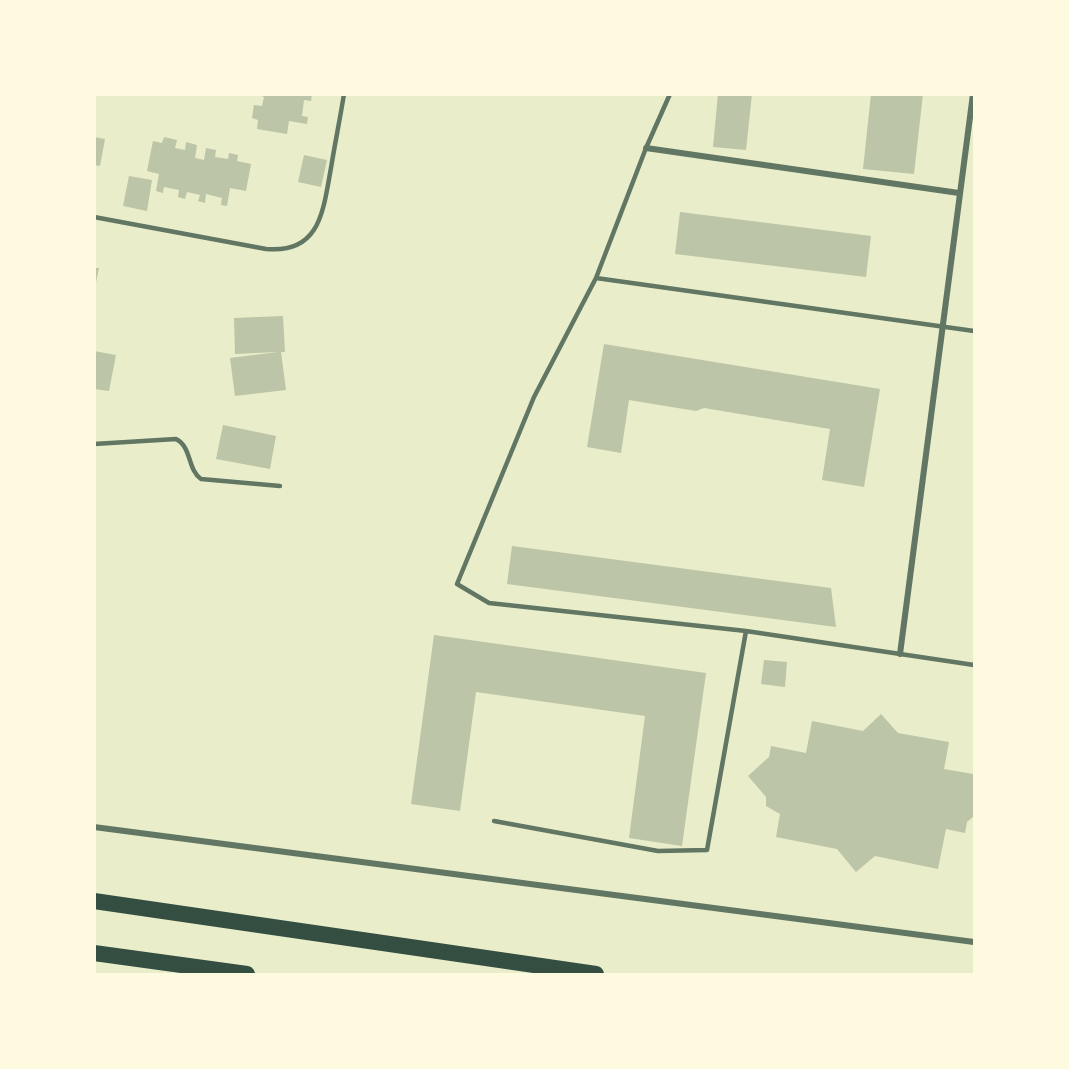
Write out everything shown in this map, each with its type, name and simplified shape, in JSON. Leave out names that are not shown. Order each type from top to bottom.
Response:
[{"type":"highway","points":[[94,901],[596,975]]},
{"type":"highway","points":[[94,953],[247,975]]},
{"type":"street","points":[[900,654],[973,94]]},
{"type":"street","points":[[646,148],[959,193]]},
{"type":"street","points":[[94,827],[975,942]]},
{"type":"lane","points":[[94,217],[266,249],[280,250],[294,247],[308,238],[322,216],[344,94]]},
{"type":"lane","points":[[670,94],[646,148],[596,278],[534,397],[457,584],[489,603],[746,631],[975,665]]},
{"type":"lane","points":[[596,278],[975,331]]},
{"type":"lane","points":[[94,444],[176,439],[184,445],[194,472],[201,479],[280,486]]},
{"type":"lane","points":[[494,821],[658,851],[707,850],[746,631]]},
{"type":"building","points":[[257,94],[312,94],[311,101],[304,100],[302,116],[308,117],[307,124],[289,121],[287,134],[257,129],[258,120],[252,118],[254,105],[262,106],[264,97]]},
{"type":"building","points":[[718,94],[752,94],[746,150],[713,147]]},
{"type":"building","points":[[871,94],[923,94],[914,174],[863,169]]},
{"type":"building","points":[[94,137],[105,139],[100,166],[94,165]]},
{"type":"building","points":[[164,137],[177,140],[175,148],[185,150],[186,142],[197,145],[195,158],[204,160],[206,148],[216,150],[215,157],[228,159],[229,153],[238,155],[237,161],[251,164],[246,191],[230,188],[227,206],[221,205],[222,198],[206,194],[205,203],[198,201],[200,195],[187,192],[185,199],[178,197],[179,190],[164,187],[163,193],[156,191],[159,174],[147,171],[153,141],[162,143]]},
{"type":"building","points":[[304,155],[327,160],[321,187],[298,182]]},
{"type":"building","points":[[129,176],[152,180],[147,211],[123,206]]},
{"type":"building","points":[[680,212],[871,236],[866,277],[675,254]]},
{"type":"building","points":[[94,268],[99,268],[96,282],[94,282]]},
{"type":"building","points":[[283,316],[285,352],[281,352],[286,390],[235,396],[230,358],[278,352],[235,354],[234,318]]},
{"type":"building","points":[[604,344],[880,389],[864,487],[822,480],[830,429],[704,408],[696,411],[629,400],[621,453],[587,447]]},
{"type":"building","points":[[94,351],[116,355],[109,391],[94,389]]},
{"type":"building","points":[[223,425],[276,436],[270,469],[216,459]]},
{"type":"building","points":[[512,546],[831,588],[836,627],[507,584]]},
{"type":"building","points":[[434,635],[706,673],[682,846],[629,838],[645,716],[476,692],[460,811],[411,804]]},
{"type":"building","points":[[764,660],[787,662],[785,687],[761,684]]},
{"type":"building","points":[[881,714],[898,733],[949,742],[944,769],[973,774],[974,816],[967,822],[965,833],[946,829],[938,869],[875,856],[856,872],[837,849],[776,837],[780,814],[766,806],[766,797],[748,776],[769,757],[771,746],[806,753],[812,721],[863,731]]}]
